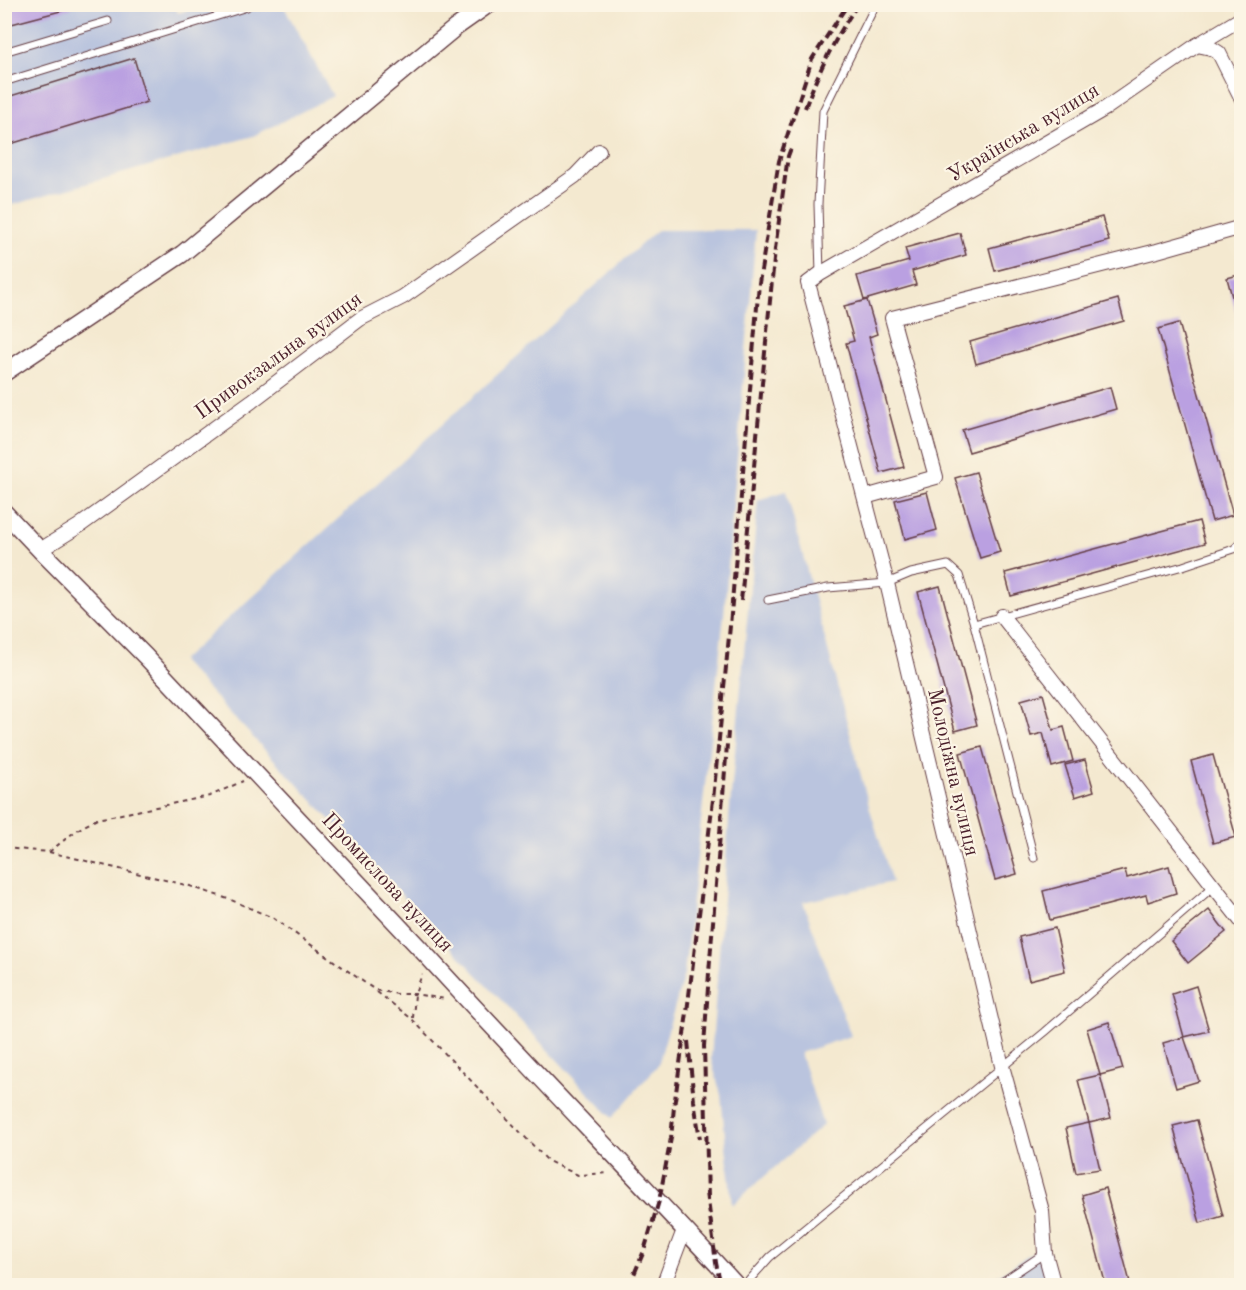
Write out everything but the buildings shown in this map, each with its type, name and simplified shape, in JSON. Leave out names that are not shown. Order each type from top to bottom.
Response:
[{"type":"street","points":[[4,373],[182,254],[455,28],[489,4]]},
{"type":"street","name":"Українська вулиця","points":[[820,274],[1106,108],[1197,45],[1242,18]]},
{"type":"street","points":[[1197,45],[1211,48],[1219,53],[1242,99]]},
{"type":"street","name":"Привокзальна вулиця","points":[[40,550],[79,526],[233,415],[360,319],[404,297],[575,176],[599,151]]},
{"type":"street","points":[[865,497],[936,477],[892,318],[1157,251],[1242,226]]},
{"type":"street","name":"Молодіжна вулиця","points":[[820,274],[808,283],[888,583],[1002,1066],[1042,1210],[1045,1253],[1054,1286]]},
{"type":"street","name":"Промислова вулиця","points":[[4,512],[146,657],[737,1286]]},
{"type":"street","points":[[1002,616],[1242,922]]},
{"type":"street","points":[[663,1286],[684,1230]]},
{"type":"lane","points":[[820,274],[818,204],[823,111],[876,4]]},
{"type":"lane","points":[[4,82],[247,7]]},
{"type":"lane","points":[[4,52],[108,21]]},
{"type":"lane","points":[[974,624],[1183,566],[1234,549],[1242,542]]},
{"type":"lane","points":[[768,600],[828,588],[888,583],[911,573],[948,564],[959,575],[974,624],[1034,858]]},
{"type":"lane","points":[[744,1286],[770,1257],[1045,1032],[1214,886]]},
{"type":"lane","points":[[996,1286],[1045,1253]]},
{"type":"path","points":[[49,852],[77,830],[97,819],[210,796],[257,775]]},
{"type":"path","points":[[4,848],[49,852],[190,886],[273,918],[412,1019],[548,1161],[578,1175],[631,1173]]},
{"type":"path","points":[[412,1019],[416,994],[428,957]]},
{"type":"path","points":[[375,990],[468,1002]]},
{"type":"shaded area","points":[[5,5],[175,5],[178,13],[203,5],[283,5],[333,96],[253,136],[5,207]]},
{"type":"shaded area","points":[[657,230],[756,230],[724,615],[684,974],[658,1065],[612,1118],[181,661]]},
{"type":"shaded area","points":[[786,491],[869,806],[892,882],[803,902],[851,1036],[800,1053],[823,1125],[732,1205],[721,1095],[711,1059],[730,807],[758,500]]},
{"type":"shaded area","points":[[1039,1249],[1049,1285],[983,1285]]},
{"type":"railway","points":[[629,1286],[644,1251],[659,1201],[671,1138],[713,800],[759,283],[779,161],[812,59],[848,4]]},
{"type":"railway","points":[[805,108],[828,54],[858,4]]},
{"type":"railway","points":[[741,601],[775,249],[791,148]]},
{"type":"railway","points":[[708,1198],[704,1046],[728,732]]},
{"type":"railway","points":[[688,1041],[700,1139]]},
{"type":"railway","points":[[707,1192],[721,1286]]}]
